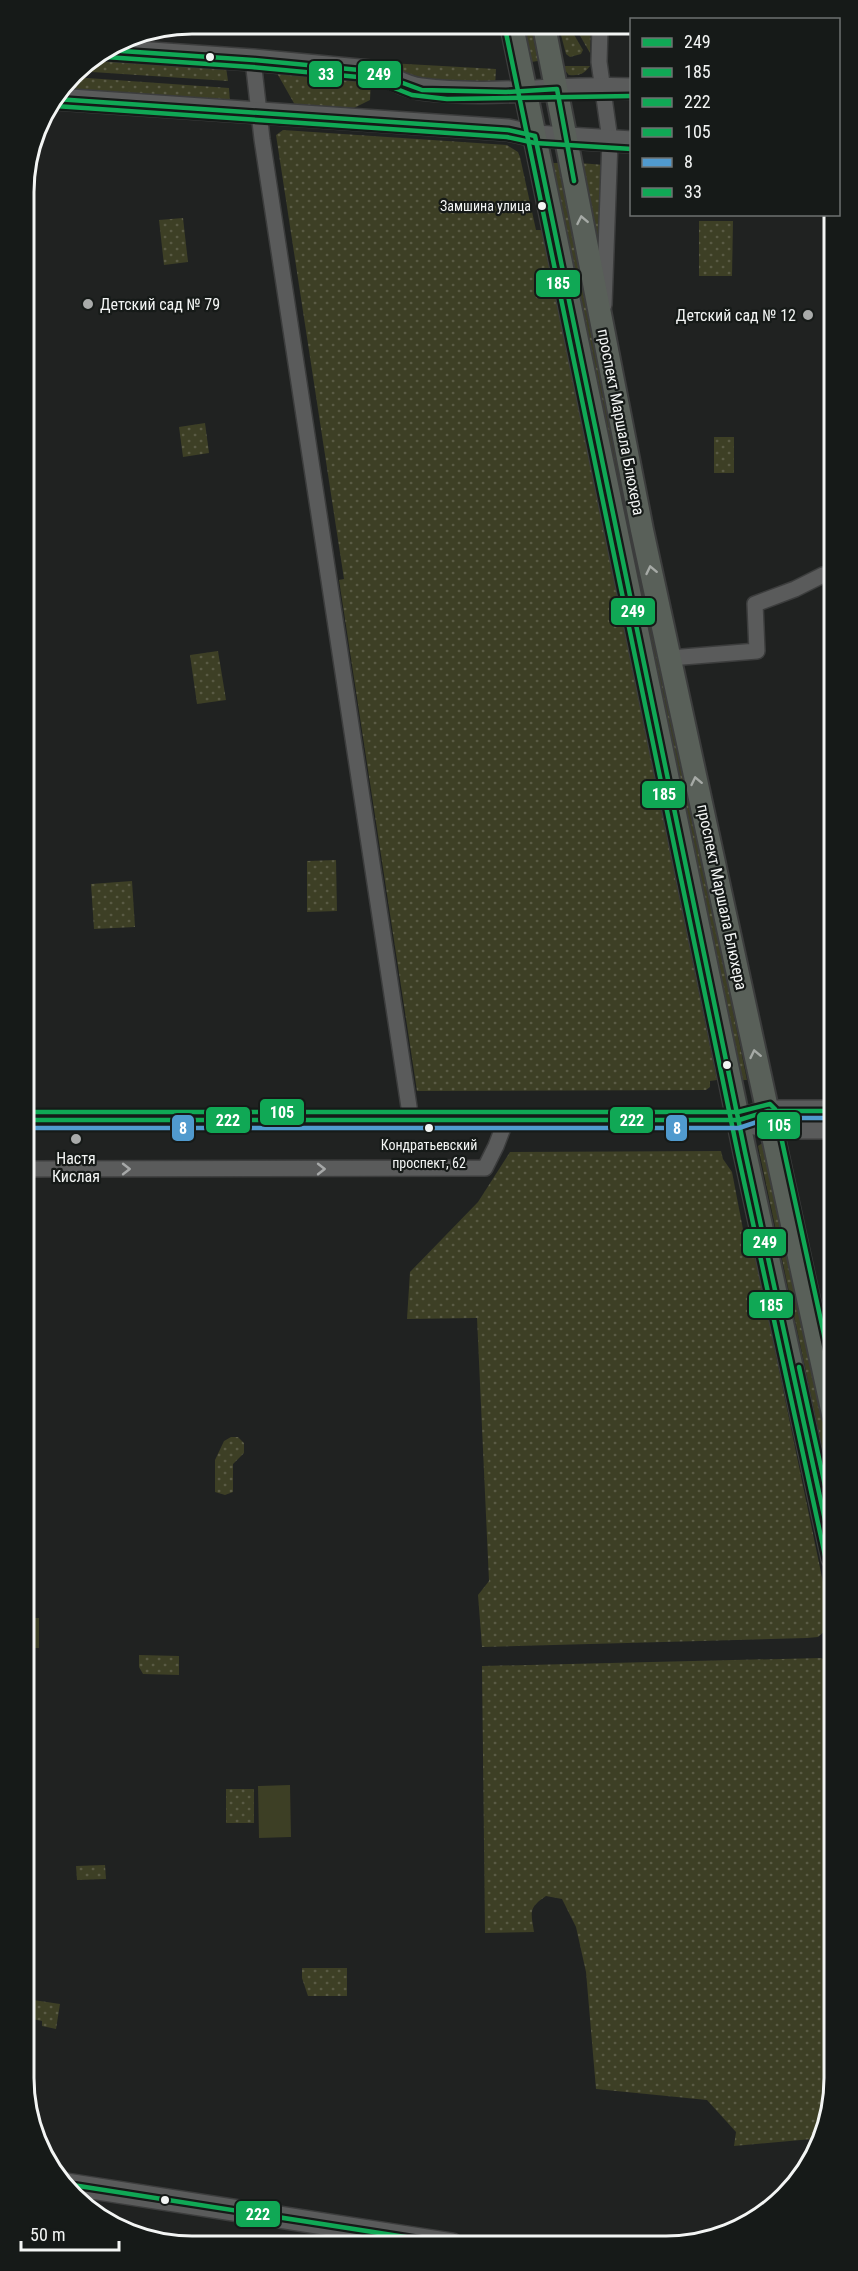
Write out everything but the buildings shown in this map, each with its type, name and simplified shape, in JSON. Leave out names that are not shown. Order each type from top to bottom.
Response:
[{"type":"main road","name":"проспект Маршала Блюхера","points":[[514,34],[739,1120],[823,1513]]},
{"type":"main road","name":"проспект Маршала Блюхера","points":[[546,34],[669,658],[823,1369]]},
{"type":"street","points":[[600,34],[599,62],[610,140],[603,331]]},
{"type":"street","points":[[123,51],[254,60],[379,73],[420,89],[527,93],[557,89],[630,89]]},
{"type":"street","points":[[254,60],[258,113],[411,1120]]},
{"type":"street","points":[[65,100],[508,130],[535,136],[630,142]]},
{"type":"street","points":[[669,658],[757,651],[755,604],[824,575]]},
{"type":"street","points":[[770,1120],[824,1112]]},
{"type":"street","points":[[35,1120],[770,1120],[824,1127]]},
{"type":"street","points":[[34,1169],[485,1168],[506,1120]]},
{"type":"street","points":[[77,2186],[401,2236]]},
{"type":"green space","points":[[525,34],[533,34],[538,61],[531,62]]},
{"type":"green space","points":[[574,34],[583,50],[581,54],[570,57],[566,54],[561,35]]},
{"type":"green space","points":[[579,34],[591,34],[590,53]]},
{"type":"green space","points":[[111,57],[218,65],[226,67],[228,81],[91,72]]},
{"type":"green space","points":[[371,62],[496,69],[495,86],[420,81]]},
{"type":"green space","points":[[561,66],[590,66],[581,74],[569,75]]},
{"type":"green space","points":[[279,70],[371,79],[370,100],[346,112],[295,109],[278,75]]},
{"type":"green space","points":[[84,78],[229,88],[230,102],[69,93]]},
{"type":"green space","points":[[283,130],[507,145],[518,152],[536,230],[542,230],[717,1080],[710,1081],[710,1087],[706,1090],[417,1091],[339,580],[344,579],[276,135]]},
{"type":"green space","points":[[552,163],[560,163],[747,1080],[741,1080]]},
{"type":"green space","points":[[580,163],[604,165],[598,242],[596,241]]},
{"type":"green space","points":[[183,218],[188,262],[164,265],[159,220]]},
{"type":"green space","points":[[699,221],[733,221],[732,276],[699,276]]},
{"type":"green space","points":[[205,423],[209,453],[183,457],[179,427]]},
{"type":"green space","points":[[714,437],[734,437],[734,473],[714,473]]},
{"type":"green space","points":[[218,651],[226,700],[197,704],[190,655]]},
{"type":"green space","points":[[336,860],[337,911],[307,912],[307,861]]},
{"type":"green space","points":[[132,881],[135,927],[94,929],[91,884]]},
{"type":"green space","points":[[763,1144],[769,1159],[823,1415],[823,1454],[758,1146]]},
{"type":"green space","points":[[721,1151],[723,1159],[732,1172],[746,1245],[753,1244],[823,1583],[823,1632],[818,1637],[482,1647],[478,1595],[489,1581],[477,1318],[407,1319],[410,1272],[478,1202],[510,1152]]},
{"type":"green space","points":[[231,1437],[238,1437],[244,1443],[244,1453],[233,1464],[233,1492],[225,1495],[215,1492],[215,1460],[224,1441]]},
{"type":"green space","points":[[34,1618],[39,1618],[39,1648],[34,1648]]},
{"type":"green space","points":[[139,1655],[179,1656],[179,1675],[143,1674],[139,1667]]},
{"type":"green space","points":[[823,1659],[823,2089],[818,2120],[811,2139],[734,2146],[736,2132],[707,2100],[596,2089],[586,1972],[576,1927],[562,1899],[546,1896],[536,1904],[532,1911],[534,1932],[485,1933],[482,1666]]},
{"type":"green space","points":[[290,1785],[291,1837],[259,1838],[258,1786]]},
{"type":"green space","points":[[226,1789],[254,1789],[254,1823],[226,1823]]},
{"type":"green space","points":[[105,1865],[106,1879],[77,1880],[76,1866]]},
{"type":"green space","points":[[302,1968],[347,1968],[347,1996],[308,1996],[302,1978]]},
{"type":"green space","points":[[34,2000],[60,2004],[56,2029],[42,2026],[42,2021],[34,2019]]},
{"type":"transit line","name":"185","points":[[506,34],[738,1154],[823,1547]]},
{"type":"transit line","name":"249","points":[[123,51],[370,71],[422,90],[506,92],[557,89],[574,181]]},
{"type":"transit line","name":"33","points":[[111,57],[369,78],[412,95],[447,99],[630,96]]},
{"type":"transit line","name":"249","points":[[65,100],[508,130],[535,136],[745,1152],[823,1512]]},
{"type":"transit line","name":"33","points":[[60,106],[507,137],[535,143],[630,149]]},
{"type":"transit line","name":"105","points":[[35,1112],[738,1112],[770,1104],[775,1109],[823,1332]]},
{"type":"transit line","name":"222","points":[[35,1120],[739,1120],[768,1111],[824,1111]]},
{"type":"transit line","name":"8","points":[[35,1128],[739,1128],[769,1118],[824,1118]]},
{"type":"transit line","name":"105","points":[[799,1367],[823,1478]]},
{"type":"transit line","name":"222","points":[[77,2186],[399,2236]]},
{"type":"place","name":"Замшина улица","points":[[542,206]]},
{"type":"place","name":"Детский сад № 79","points":[[88,304]]},
{"type":"place","name":"Детский сад № 12","points":[[808,315]]},
{"type":"place","name":"Кондратьевский проспект, 62","points":[[429,1128]]},
{"type":"place","name":"Настя Кислая","points":[[76,1139]]}]
